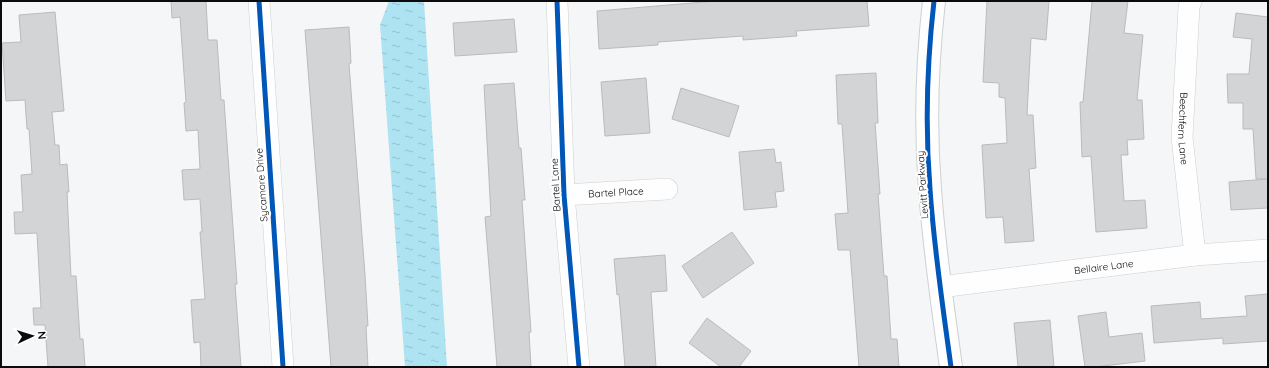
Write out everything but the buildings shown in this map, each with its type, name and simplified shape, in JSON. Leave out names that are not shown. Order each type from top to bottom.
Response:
[{"type":"street","name":"Sycamore Drive","points":[[259,1],[283,367]]},
{"type":"street","name":"Bartel Lane","points":[[557,1],[564,195],[579,367]]},
{"type":"street","name":"Levitt Parkway","points":[[934,1],[929,45],[928,135],[930,189],[940,287],[951,367]]},
{"type":"street","name":"Beechfern Lane","points":[[1191,1],[1189,7],[1182,137],[1194,255]]},
{"type":"street","name":"Bartel Place","points":[[564,195],[667,189]]},
{"type":"street","name":"Bellaire Lane","points":[[940,287],[1194,255],[1268,250]]},
{"type":"water","points":[[389,1],[424,1],[447,367],[405,367],[380,25]]},
{"type":"cycle path","points":[[259,1],[283,367]]},
{"type":"cycle path","points":[[557,1],[564,195],[579,367]]},
{"type":"cycle path","points":[[934,1],[928,95],[928,166],[936,256],[951,367]]}]
